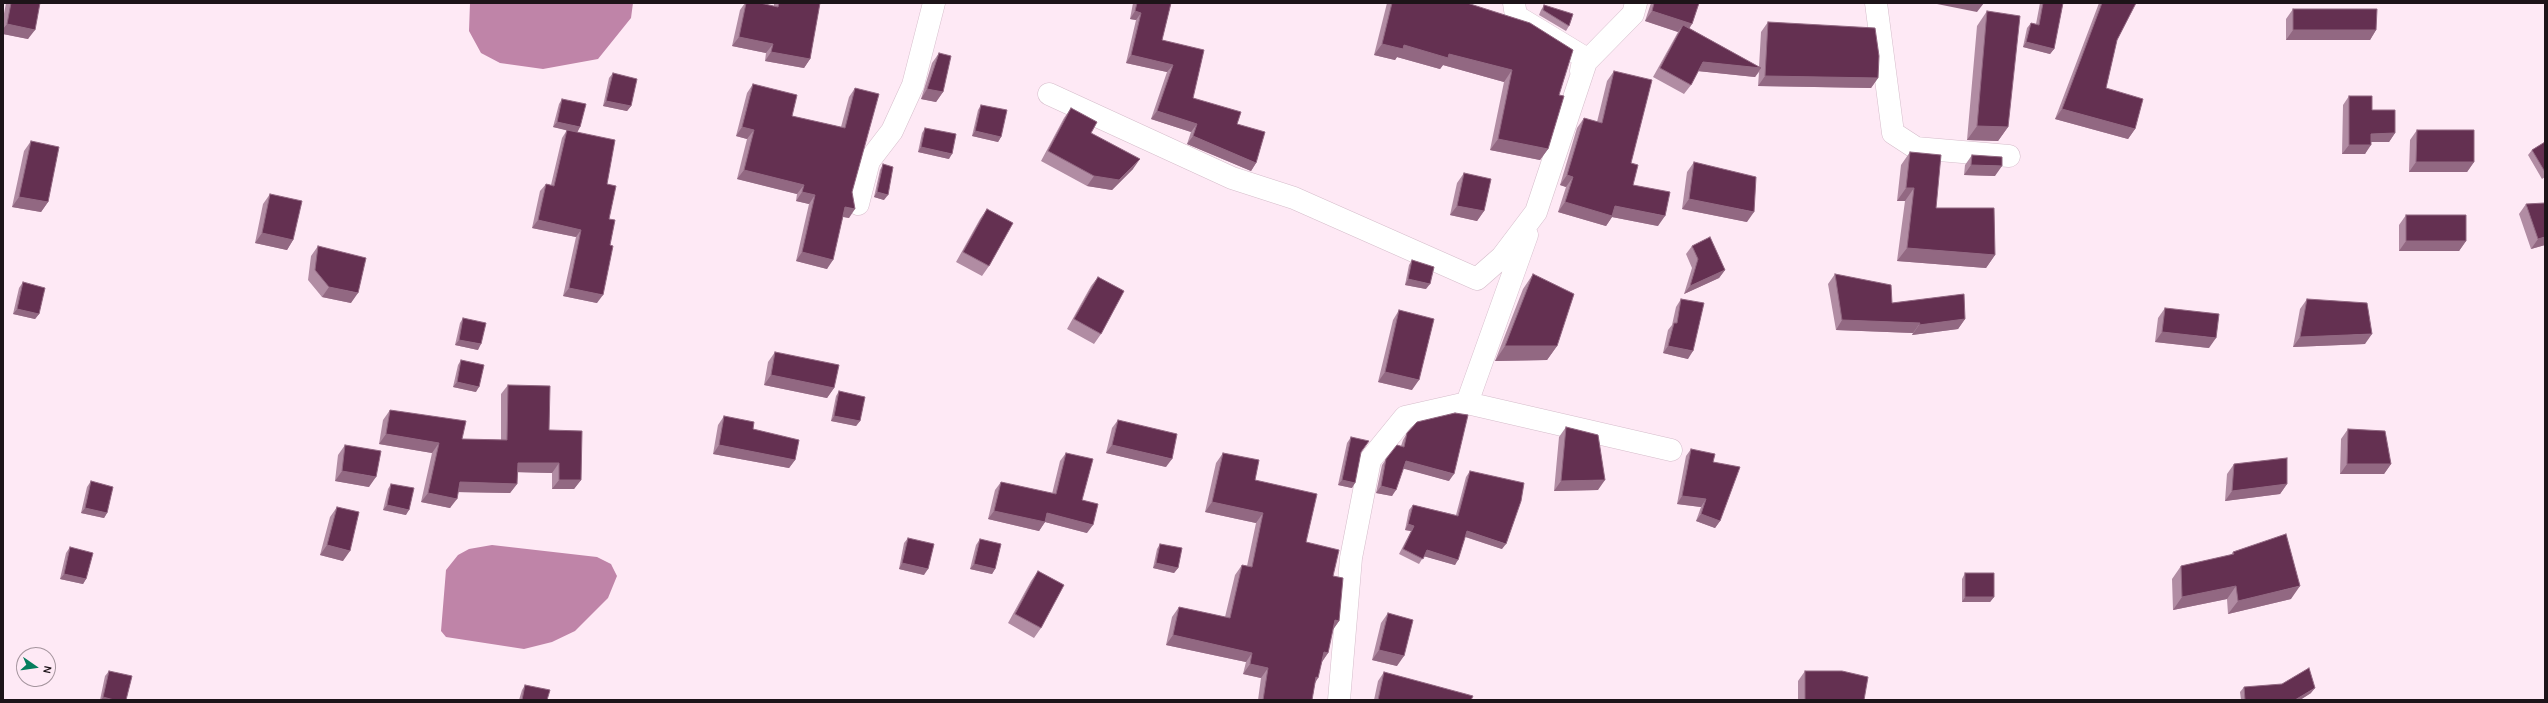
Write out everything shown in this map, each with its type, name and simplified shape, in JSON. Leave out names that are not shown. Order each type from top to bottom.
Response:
[{"type":"street","points":[[858,204],[869,160],[892,131],[913,85],[934,3]]},
{"type":"street","points":[[1049,94],[1232,178],[1294,198],[1476,279],[1502,257],[1536,212],[1587,59],[1516,16],[1514,3]]},
{"type":"street","points":[[1467,403],[1564,131],[1582,66],[1633,14],[1636,3]]},
{"type":"street","points":[[1876,3],[1893,133],[1916,148],[2009,156]]},
{"type":"street","points":[[1339,700],[1351,558],[1370,460],[1405,417],[1467,403],[1671,450]]},
{"type":"shaded area","points":[[470,3],[633,3],[631,18],[598,59],[543,69],[500,63],[481,53],[469,31]]},
{"type":"shaded area","points":[[492,545],[597,557],[611,564],[617,576],[608,598],[575,631],[552,642],[524,649],[446,637],[441,631],[446,570],[458,555],[469,549]]},
{"type":"building","points":[[11,3],[40,3],[35,30],[7,24]]},
{"type":"building","points":[[746,3],[760,3],[778,7],[779,3],[820,3],[810,59],[771,52],[773,44],[739,37]]},
{"type":"building","points":[[1137,3],[1171,3],[1162,40],[1204,50],[1193,98],[1241,112],[1237,124],[1265,132],[1256,163],[1193,136],[1197,124],[1157,111],[1173,65],[1131,55],[1141,13],[1135,11]]},
{"type":"building","points":[[1392,3],[1467,3],[1530,23],[1573,50],[1559,95],[1564,96],[1548,149],[1498,139],[1512,70],[1449,54],[1448,58],[1404,45],[1403,49],[1382,44]]},
{"type":"building","points":[[1654,3],[1699,3],[1692,24],[1652,11]]},
{"type":"building","points":[[2043,3],[2063,3],[2054,49],[2026,42],[2031,23],[2039,25]]},
{"type":"building","points":[[2102,3],[2136,3],[2117,40],[2106,88],[2143,99],[2135,129],[2062,109]]},
{"type":"building","points":[[1544,5],[1573,14],[1569,26],[1543,10]]},
{"type":"building","points":[[2293,9],[2377,9],[2376,30],[2293,30]]},
{"type":"building","points":[[1987,11],[2020,16],[2008,127],[1977,126]]},
{"type":"building","points":[[1768,22],[1875,28],[1879,56],[1878,78],[1765,76]]},
{"type":"building","points":[[1683,25],[1761,68],[1703,62],[1691,85],[1660,68]]},
{"type":"building","points":[[939,53],[951,56],[943,92],[927,89]]},
{"type":"building","points":[[1614,71],[1652,80],[1631,163],[1638,165],[1633,185],[1670,192],[1665,216],[1615,206],[1612,216],[1565,202],[1573,177],[1567,175],[1584,118],[1602,123]]},
{"type":"building","points":[[613,73],[637,79],[631,106],[606,101]]},
{"type":"building","points":[[753,84],[797,95],[792,116],[845,128],[855,88],[879,94],[852,192],[855,209],[845,207],[833,260],[802,252],[815,195],[802,192],[804,185],[744,170],[754,130],[742,127]]},
{"type":"building","points":[[2349,96],[2372,96],[2372,110],[2395,110],[2395,133],[2371,134],[2371,145],[2349,145]]},
{"type":"building","points":[[562,99],[586,104],[580,127],[557,122]]},
{"type":"building","points":[[981,105],[1007,110],[1001,137],[975,131]]},
{"type":"building","points":[[1071,108],[1097,122],[1091,133],[1140,159],[1119,180],[1094,176],[1048,151]]},
{"type":"building","points":[[925,128],[956,134],[952,154],[921,147]]},
{"type":"building","points":[[567,130],[615,140],[607,184],[616,186],[609,219],[615,220],[610,245],[613,246],[603,295],[569,288],[581,230],[538,220],[546,184],[554,186]]},
{"type":"building","points":[[2417,130],[2474,130],[2474,162],[2416,162]]},
{"type":"building","points":[[31,141],[59,147],[48,202],[19,197]]},
{"type":"building","points":[[2545,142],[2545,172],[2532,150]]},
{"type":"building","points":[[1910,152],[1941,155],[1936,208],[1994,208],[1995,255],[1907,248],[1914,188],[1906,188]]},
{"type":"building","points":[[1972,155],[2002,157],[2002,166],[1971,165]]},
{"type":"building","points":[[1694,162],[1756,177],[1754,212],[1689,199]]},
{"type":"building","points":[[883,164],[893,167],[888,195],[877,192]]},
{"type":"building","points":[[1464,173],[1491,179],[1484,211],[1457,206]]},
{"type":"building","points":[[270,194],[302,201],[293,240],[262,233]]},
{"type":"building","points":[[2545,203],[2545,237],[2538,239],[2526,204]]},
{"type":"building","points":[[987,209],[1013,223],[989,266],[963,252]]},
{"type":"building","points":[[2406,215],[2466,215],[2466,241],[2406,241]]},
{"type":"building","points":[[1710,237],[1725,270],[1690,286],[1698,259],[1692,246]]},
{"type":"building","points":[[318,246],[366,258],[358,293],[329,287],[315,270]]},
{"type":"building","points":[[1412,260],[1434,267],[1430,284],[1408,279]]},
{"type":"building","points":[[1533,274],[1574,294],[1557,346],[1505,346]]},
{"type":"building","points":[[1835,274],[1891,285],[1892,303],[1964,294],[1965,319],[1919,325],[1920,323],[1842,320]]},
{"type":"building","points":[[1098,277],[1124,291],[1101,334],[1074,319]]},
{"type":"building","points":[[23,282],[45,288],[39,314],[17,309]]},
{"type":"building","points":[[1681,299],[1704,303],[1693,351],[1668,346],[1674,323],[1677,323]]},
{"type":"building","points":[[2307,299],[2367,303],[2372,334],[2300,337]]},
{"type":"building","points":[[2165,308],[2219,314],[2216,338],[2162,332]]},
{"type":"building","points":[[1399,310],[1434,319],[1419,380],[1385,372]]},
{"type":"building","points":[[463,318],[486,323],[481,344],[459,340]]},
{"type":"building","points":[[775,352],[839,365],[834,388],[771,375]]},
{"type":"building","points":[[461,360],[484,365],[479,387],[457,382]]},
{"type":"building","points":[[508,385],[550,386],[549,430],[582,431],[581,480],[559,480],[559,463],[518,463],[517,484],[460,482],[457,499],[428,493],[439,443],[386,434],[390,410],[466,421],[462,439],[507,440]]},
{"type":"building","points":[[839,391],[865,397],[860,421],[834,416]]},
{"type":"building","points":[[1455,413],[1468,415],[1454,474],[1406,461],[1396,490],[1381,486],[1386,459],[1397,445],[1404,447],[1407,433],[1417,422]]},
{"type":"building","points":[[724,416],[754,422],[753,429],[799,440],[795,460],[719,445]]},
{"type":"building","points":[[1118,420],[1177,434],[1172,459],[1112,445]]},
{"type":"building","points":[[1566,427],[1598,435],[1605,480],[1561,481]]},
{"type":"building","points":[[2348,429],[2385,431],[2391,464],[2347,464]]},
{"type":"building","points":[[1351,437],[1369,441],[1361,452],[1355,483],[1342,480]]},
{"type":"building","points":[[345,445],[381,451],[376,477],[342,471]]},
{"type":"building","points":[[1691,449],[1715,454],[1713,462],[1740,467],[1720,521],[1701,514],[1706,499],[1682,496]]},
{"type":"building","points":[[1066,453],[1093,459],[1082,500],[1098,504],[1093,525],[1047,513],[1045,522],[994,511],[1001,482],[1056,494]]},
{"type":"building","points":[[1223,453],[1259,460],[1255,480],[1317,494],[1306,542],[1339,550],[1333,576],[1343,578],[1339,621],[1335,620],[1328,653],[1324,652],[1318,678],[1316,677],[1312,700],[1263,700],[1268,668],[1250,664],[1252,653],[1173,635],[1179,607],[1230,618],[1242,565],[1252,567],[1263,513],[1212,502]]},
{"type":"building","points":[[2287,458],[2287,484],[2232,491],[2234,464]]},
{"type":"building","points":[[1470,471],[1524,483],[1521,501],[1506,544],[1467,531],[1458,560],[1427,550],[1423,559],[1403,549],[1414,526],[1408,524],[1413,505],[1458,516]]},
{"type":"building","points":[[91,481],[113,487],[107,513],[85,508]]},
{"type":"building","points":[[391,484],[414,488],[409,510],[387,505]]},
{"type":"building","points":[[337,507],[359,512],[350,551],[327,545]]},
{"type":"building","points":[[2286,534],[2300,586],[2238,601],[2236,586],[2182,597],[2181,566],[2234,554],[2233,552]]},
{"type":"building","points":[[908,538],[934,544],[928,569],[902,563]]},
{"type":"building","points":[[980,539],[1001,544],[995,569],[974,564]]},
{"type":"building","points":[[1160,544],[1182,548],[1178,568],[1156,563]]},
{"type":"building","points":[[70,547],[93,553],[86,579],[64,574]]},
{"type":"building","points":[[1038,571],[1064,585],[1041,628],[1015,614]]},
{"type":"building","points":[[1965,573],[1994,573],[1994,597],[1965,597]]},
{"type":"building","points":[[1388,613],[1413,620],[1404,656],[1379,650]]},
{"type":"building","points":[[2309,668],[2315,688],[2295,700],[2245,700],[2244,687],[2282,684]]},
{"type":"building","points":[[109,671],[132,676],[126,700],[114,700],[103,697]]},
{"type":"building","points":[[1805,671],[1842,671],[1868,677],[1864,700],[1805,700]]},
{"type":"building","points":[[1384,672],[1473,696],[1471,700],[1378,700]]},
{"type":"building","points":[[525,685],[550,690],[547,700],[522,700]]}]
